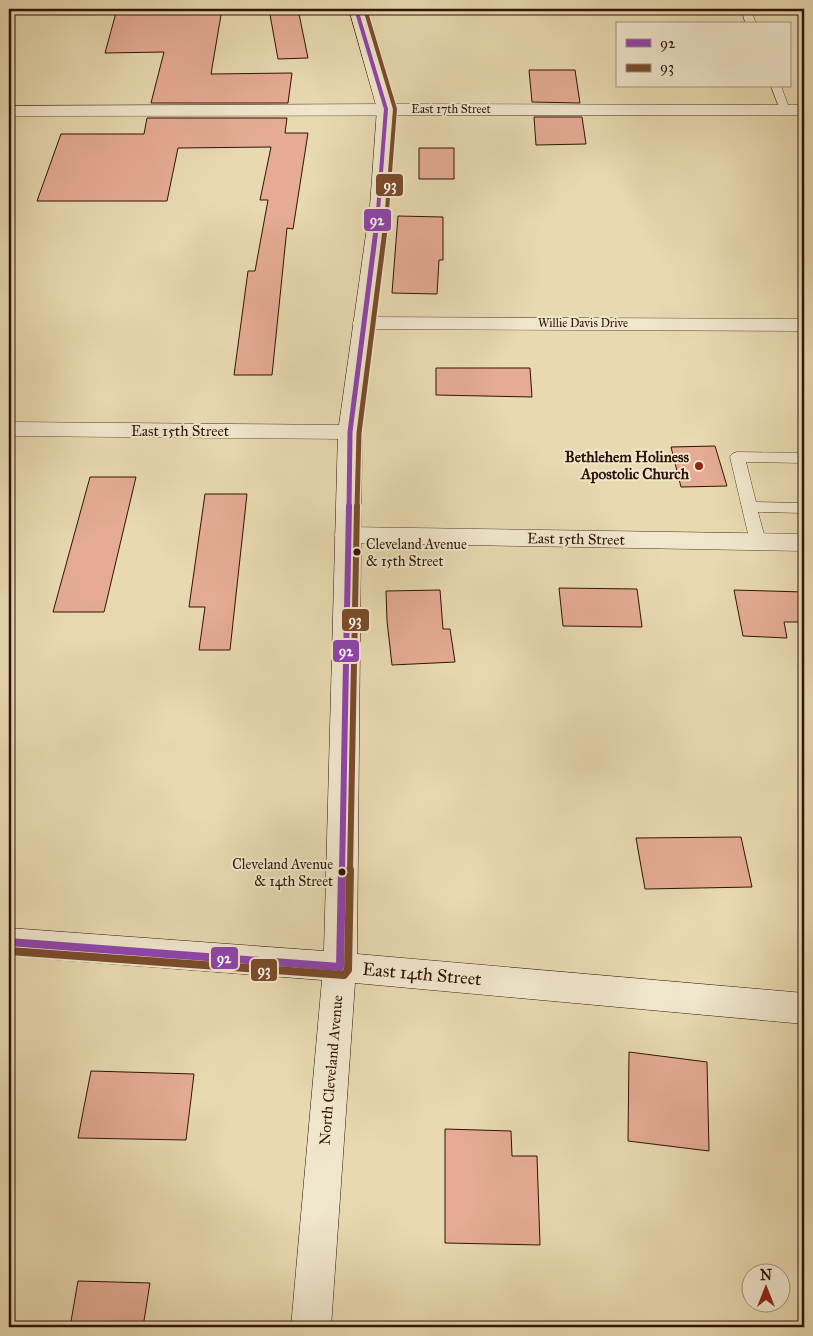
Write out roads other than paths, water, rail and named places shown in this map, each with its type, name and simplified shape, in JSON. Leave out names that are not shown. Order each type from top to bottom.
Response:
[{"type":"street","name":"North Cleveland Avenue","points":[[311,1327],[340,966],[350,432],[358,380],[362,323],[379,206],[386,109],[356,9]]},
{"type":"street","name":"East 17th Street","points":[[9,111],[386,109],[804,110]]},
{"type":"street","name":"Willie Davis Drive","points":[[362,323],[804,325]]},
{"type":"street","name":"East 15th Street","points":[[9,429],[350,432]]},
{"type":"street","name":"East 15th Street","points":[[348,535],[804,543]]},
{"type":"street","name":"East 14th Street","points":[[9,942],[340,966],[804,1010]]},
{"type":"lane","points":[[746,9],[750,22]]},
{"type":"lane","points":[[777,88],[785,110]]},
{"type":"lane","points":[[758,542],[737,457],[804,458]]},
{"type":"lane","points":[[749,507],[804,508]]},
{"type":"place","name":"Bethlehem Holiness Apostolic Church","points":[[699,466]]},
{"type":"place","name":"Cleveland Avenue & 15th Street","points":[[357,552]]},
{"type":"place","name":"Cleveland Avenue & 14th Street","points":[[342,872]]}]
